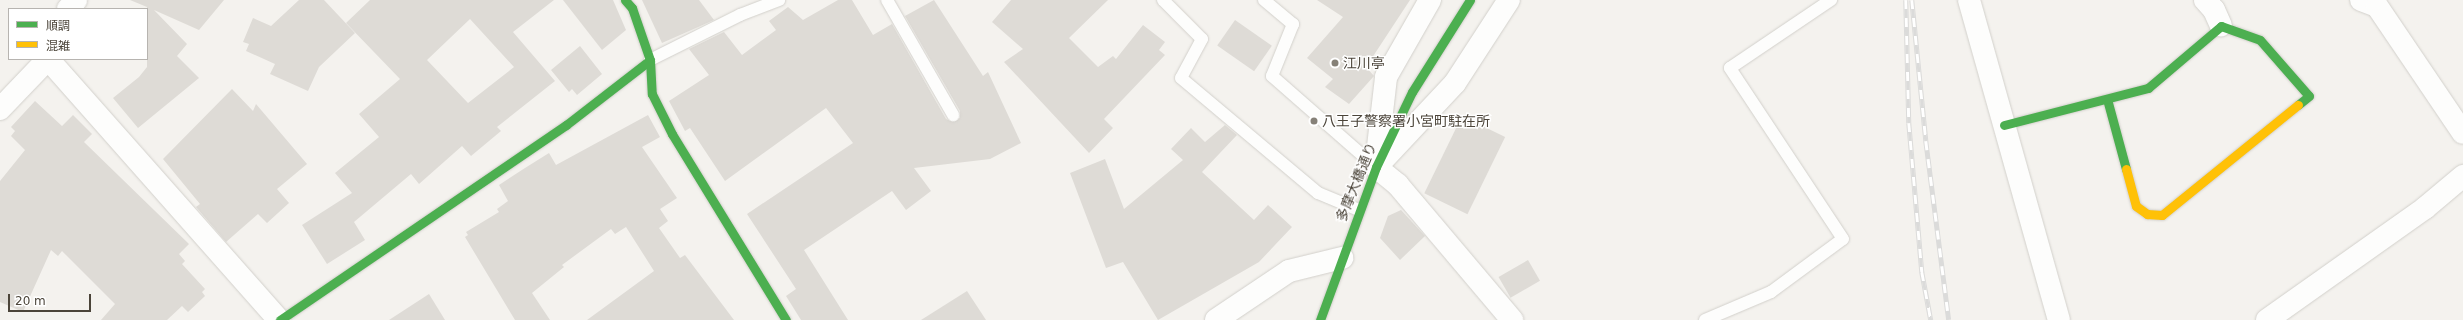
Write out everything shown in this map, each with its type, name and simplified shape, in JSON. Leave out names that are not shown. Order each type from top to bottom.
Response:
[{"type":"street","points":[[69,8],[76,0]]},
{"type":"street","points":[[625,0],[632,8],[650,60],[652,94],[672,134],[786,320]]},
{"type":"street","points":[[1376,167],[1386,78],[1430,0]]},
{"type":"street","name":"多摩大橋通り","points":[[1320,320],[1376,167],[1412,92],[1470,0]]},
{"type":"street","points":[[1376,167],[1454,83],[1509,0]]},
{"type":"street","points":[[1969,0],[2059,320]]},
{"type":"street","points":[[2107,98],[2136,206],[2147,214],[2162,214],[2309,96],[2260,40],[2221,26],[2214,10],[2205,0]]},
{"type":"street","points":[[2361,0],[2377,6],[2463,133]]},
{"type":"street","points":[[2004,125],[2148,88],[2221,26]]},
{"type":"street","points":[[0,109],[47,60]]},
{"type":"street","points":[[49,60],[280,320],[403,234],[566,125],[650,60]]},
{"type":"street","points":[[1376,167],[1398,185],[1512,320]]},
{"type":"street","points":[[2267,320],[2424,208],[2463,176]]},
{"type":"street","points":[[1216,320],[1289,271],[1342,258]]},
{"type":"lane","points":[[650,60],[740,15],[779,0]]},
{"type":"lane","points":[[887,0],[953,115]]},
{"type":"lane","points":[[1163,0],[1202,39],[1181,78],[1318,193],[1359,210]]},
{"type":"lane","points":[[1264,0],[1293,24],[1272,76],[1376,167]]},
{"type":"lane","points":[[1705,320],[1772,292],[1843,239],[1730,68],[1831,0]]},
{"type":"building","points":[[130,0],[224,0],[199,30],[154,10],[187,44],[177,56],[199,78],[138,128],[113,98],[139,77],[147,67],[147,7]]},
{"type":"building","points":[[299,0],[324,0],[355,33],[319,67],[308,91],[270,74],[275,64],[246,51],[249,44],[243,42],[253,18],[271,26]]},
{"type":"building","points":[[370,0],[554,0],[513,32],[555,81],[497,127],[501,131],[471,156],[462,146],[419,184],[411,174],[354,222],[365,240],[327,264],[302,225],[352,193],[335,173],[379,137],[359,114],[400,79],[346,23]],"holes":[[[470,19],[514,67],[468,103],[427,60]]]},
{"type":"building","points":[[563,0],[613,0],[626,30],[602,50]]},
{"type":"building","points":[[642,0],[699,0],[714,20],[662,43]]},
{"type":"building","points":[[838,0],[852,0],[873,35],[892,24],[946,119],[953,122],[960,118],[960,111],[905,16],[934,0],[983,76],[988,72],[1021,143],[990,159],[914,168],[931,191],[906,210],[892,191],[804,250],[848,320],[801,320],[786,296],[796,289],[747,214],[853,143],[826,108],[725,181],[690,128],[685,131],[669,101],[709,75],[689,49],[724,32],[742,55],[776,30],[769,21],[788,7],[803,20]]},
{"type":"building","points":[[1011,0],[1108,0],[1069,38],[1098,67],[1113,56],[1116,59],[1143,25],[1165,42],[1159,50],[1165,55],[1104,119],[1113,128],[1089,153],[1004,62],[1023,49],[992,22]]},
{"type":"building","points":[[1317,0],[1410,0],[1366,67],[1374,76],[1349,104],[1325,87],[1333,79],[1307,58],[1343,17]]},
{"type":"building","points":[[1235,20],[1272,46],[1254,71],[1217,45]]},
{"type":"building","points":[[580,46],[602,74],[577,95],[572,89],[569,92],[551,70]]},
{"type":"building","points":[[232,89],[253,111],[256,104],[307,164],[277,189],[289,203],[267,223],[258,214],[226,242],[196,207],[200,204],[163,159]]},
{"type":"building","points":[[35,101],[62,126],[73,115],[92,134],[84,142],[189,244],[179,254],[185,261],[182,264],[205,289],[202,292],[205,296],[188,312],[182,306],[167,320],[101,320],[115,304],[62,251],[58,256],[51,250],[23,312],[0,302],[0,181],[25,150],[11,136],[15,131],[11,127]]},
{"type":"building","points":[[648,115],[660,137],[642,147],[677,198],[660,209],[668,221],[659,228],[680,258],[685,255],[734,320],[587,320],[654,271],[626,227],[615,234],[611,229],[562,265],[564,267],[532,293],[550,320],[515,320],[465,237],[468,235],[466,232],[499,212],[497,209],[508,201],[499,185],[525,168],[549,153],[556,165]]},
{"type":"building","points":[[1462,116],[1505,137],[1467,214],[1424,193]]},
{"type":"building","points":[[1225,125],[1237,135],[1202,172],[1254,220],[1268,205],[1292,227],[1259,262],[1158,320],[1123,262],[1106,268],[1070,173],[1105,159],[1124,209],[1183,160],[1171,149],[1191,128],[1205,142]]},
{"type":"building","points":[[1401,210],[1425,236],[1400,260],[1380,238],[1388,216]]},
{"type":"building","points":[[1528,260],[1540,281],[1511,298],[1499,277]]},
{"type":"building","points":[[967,291],[986,320],[921,320]]},
{"type":"building","points":[[429,294],[445,320],[389,320]]},
{"type":"railway","points":[[1906,0],[1909,123],[1922,272],[1931,320]]},
{"type":"railway","points":[[1912,0],[1926,141],[1949,320]]},
{"type":"traffic: fast","points":[[625,0],[632,8],[650,60],[652,94],[672,134],[786,320]]},
{"type":"traffic: fast","points":[[1320,320],[1376,167],[1412,92],[1470,0]]},
{"type":"traffic: fast","points":[[2004,125],[2148,88],[2221,26],[2260,40],[2309,96],[2298,105]]},
{"type":"traffic: fast","points":[[280,320],[566,125],[650,60]]},
{"type":"traffic: fast","points":[[2107,99],[2126,169]]},
{"type":"traffic: slow","points":[[2126,169],[2136,206],[2147,214],[2162,215],[2298,105]]},
{"type":"place","name":"江川亭","points":[[1335,63]]},
{"type":"place","name":"八王子警察署小宮町駐在所","points":[[1314,121]]}]
